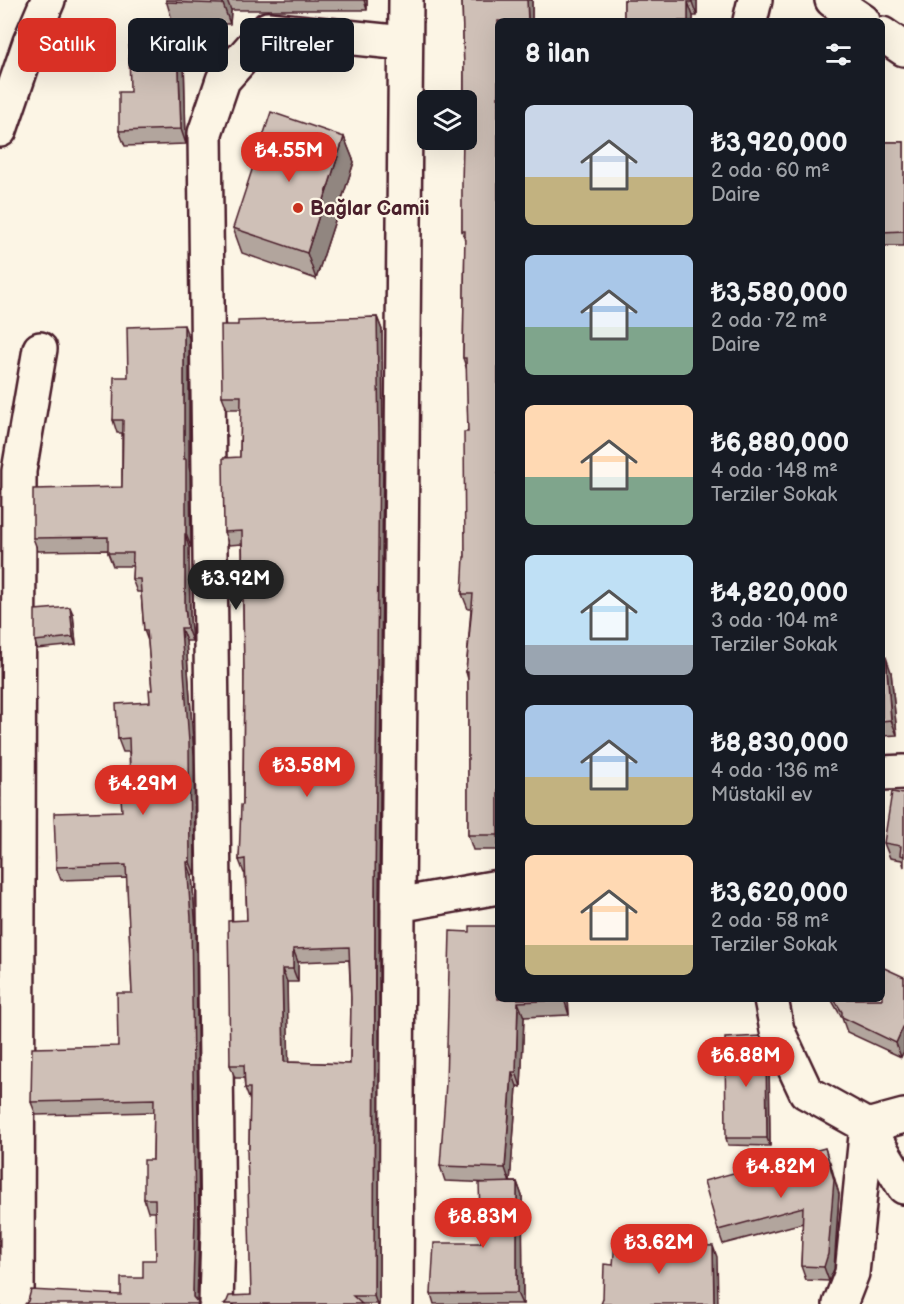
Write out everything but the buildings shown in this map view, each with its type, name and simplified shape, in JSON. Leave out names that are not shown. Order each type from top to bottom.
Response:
[{"type":"street","points":[[0,130],[30,42],[48,0]]},
{"type":"street","points":[[396,1304],[406,0]]},
{"type":"street","points":[[751,18],[755,0]]},
{"type":"street","points":[[832,0],[858,18]]},
{"type":"street","points":[[216,1304],[218,1232],[205,133],[223,80],[268,29],[404,43]]},
{"type":"street","points":[[885,36],[904,49]]},
{"type":"street","points":[[17,1304],[19,471],[40,349]]},
{"type":"street","points":[[885,773],[904,772]]},
{"type":"street","points":[[398,906],[495,888]]},
{"type":"street","points":[[772,1002],[777,1030],[806,1092],[867,1126],[904,1187]]},
{"type":"street","points":[[867,1126],[904,1116]]},
{"type":"street","points":[[840,1304],[852,1273],[867,1126]]},
{"type":"place","name":"Bağlar Camii","points":[[298,208]]}]
